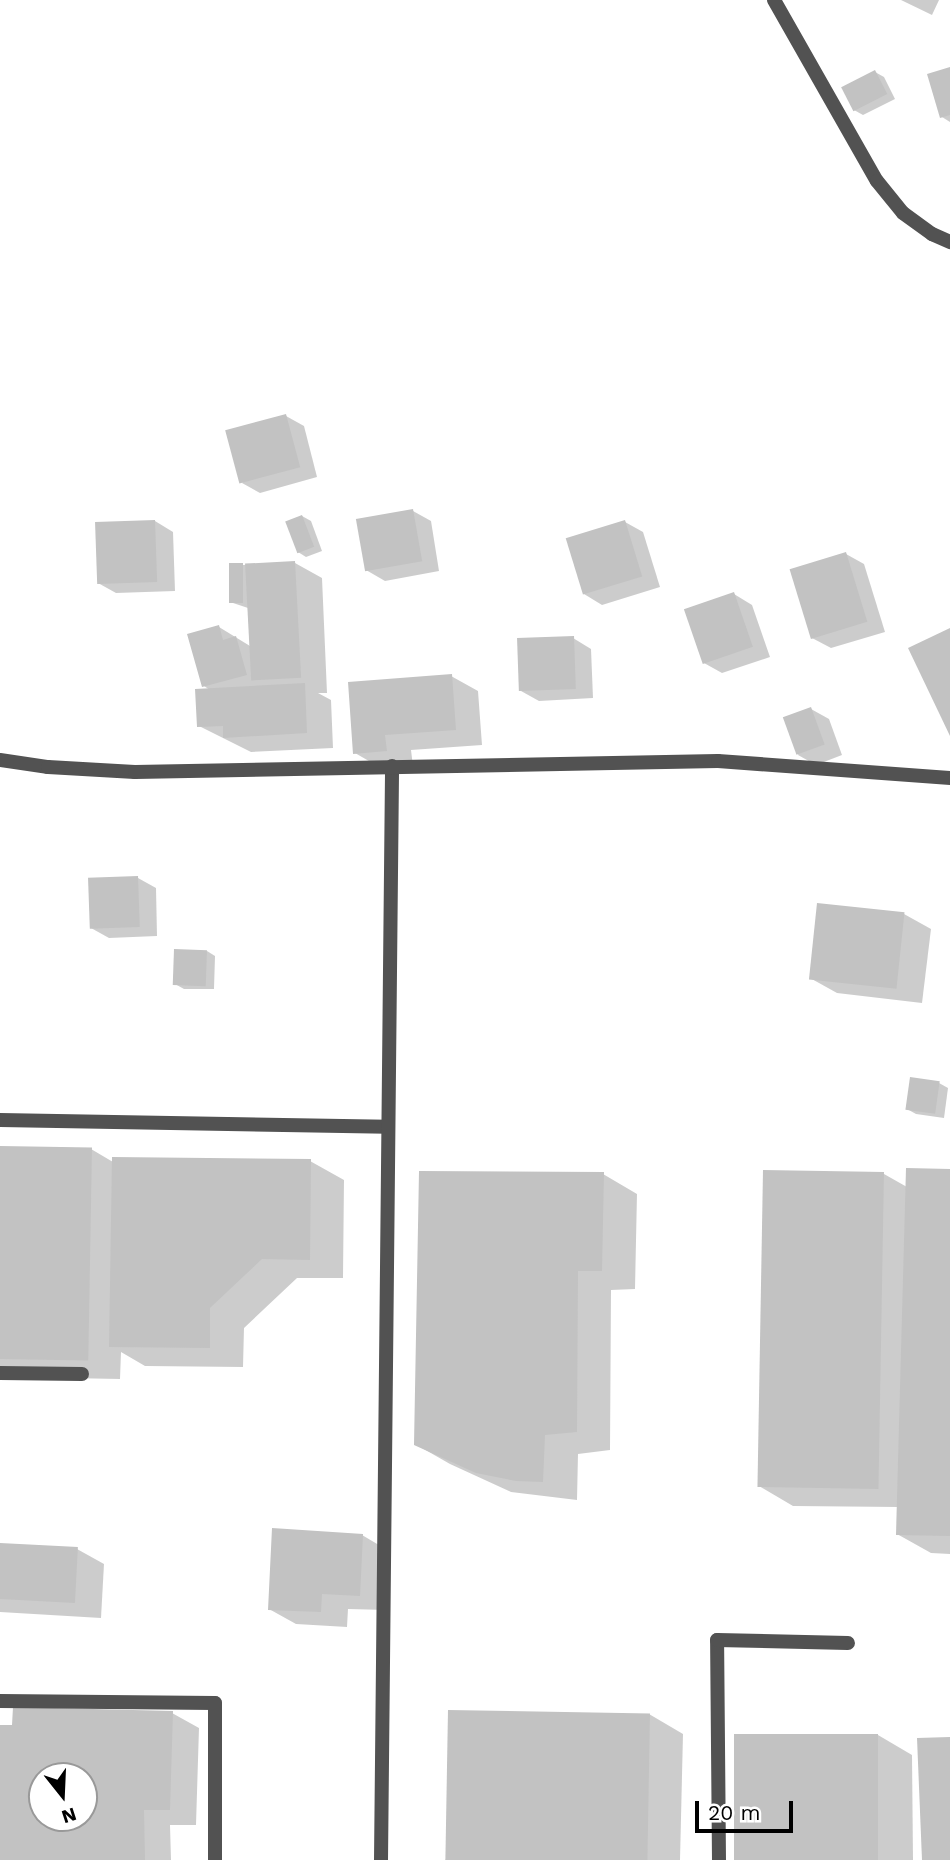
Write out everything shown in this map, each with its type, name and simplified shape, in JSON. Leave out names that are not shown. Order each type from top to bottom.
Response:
[{"type":"street","points":[[774,0],[877,181],[903,213],[932,234],[950,242]]},
{"type":"street","points":[[0,760],[48,767],[135,772],[718,761],[950,778]]},
{"type":"street","points":[[381,1860],[391,766]]},
{"type":"street","points":[[0,1120],[387,1127]]},
{"type":"street","points":[[0,1373],[82,1374]]},
{"type":"street","points":[[719,1860],[718,1640],[848,1643]]},
{"type":"street","points":[[0,1700],[215,1703],[215,1860]]},
{"type":"building","points":[[950,67],[950,115],[940,118],[927,74]]},
{"type":"building","points":[[875,70],[887,94],[853,111],[841,87]]},
{"type":"building","points":[[286,414],[300,467],[239,483],[225,430]]},
{"type":"building","points":[[413,509],[422,561],[365,571],[356,519]]},
{"type":"building","points":[[302,515],[314,547],[297,553],[285,521]]},
{"type":"building","points":[[155,520],[157,582],[97,584],[95,522]]},
{"type":"building","points":[[625,520],[642,576],[583,595],[566,538]]},
{"type":"building","points":[[846,552],[867,622],[811,639],[790,569]]},
{"type":"building","points":[[295,561],[301,678],[251,680],[245,564]]},
{"type":"building","points":[[229,563],[243,563],[243,603],[229,603]]},
{"type":"building","points":[[734,592],[753,647],[703,664],[684,609]]},
{"type":"building","points":[[219,625],[223,640],[236,636],[247,675],[202,687],[187,634]]},
{"type":"building","points":[[950,628],[950,736],[908,648]]},
{"type":"building","points":[[574,636],[576,689],[519,691],[517,638]]},
{"type":"building","points":[[452,674],[456,730],[385,735],[387,751],[353,754],[348,682]]},
{"type":"building","points":[[305,683],[307,733],[223,738],[223,726],[197,727],[195,689]]},
{"type":"building","points":[[811,707],[825,745],[796,755],[783,717]]},
{"type":"building","points":[[138,876],[140,927],[90,929],[88,878]]},
{"type":"building","points":[[817,903],[905,912],[896,989],[809,980]]},
{"type":"building","points":[[174,949],[207,950],[206,986],[173,985]]},
{"type":"building","points":[[910,1077],[940,1081],[935,1114],[905,1110]]},
{"type":"building","points":[[0,1146],[92,1148],[88,1361],[0,1359]]},
{"type":"building","points":[[112,1157],[311,1159],[310,1260],[262,1259],[210,1308],[210,1348],[109,1347]]},
{"type":"building","points":[[906,1168],[950,1169],[950,1536],[896,1535]]},
{"type":"building","points":[[763,1170],[884,1172],[878,1489],[757,1487]]},
{"type":"building","points":[[419,1171],[604,1172],[602,1271],[578,1271],[577,1432],[545,1435],[543,1482],[516,1481],[476,1473],[414,1445]]},
{"type":"building","points":[[272,1528],[363,1534],[360,1596],[322,1594],[321,1612],[268,1610]]},
{"type":"building","points":[[0,1543],[78,1547],[75,1603],[0,1599]]},
{"type":"building","points":[[13,1707],[173,1711],[170,1810],[144,1810],[145,1860],[0,1860],[0,1725],[12,1725]]},
{"type":"building","points":[[448,1710],[650,1714],[647,1860],[445,1860]]},
{"type":"building","points":[[734,1734],[878,1734],[878,1860],[734,1860]]},
{"type":"building","points":[[950,1737],[950,1860],[922,1860],[917,1738]]}]
